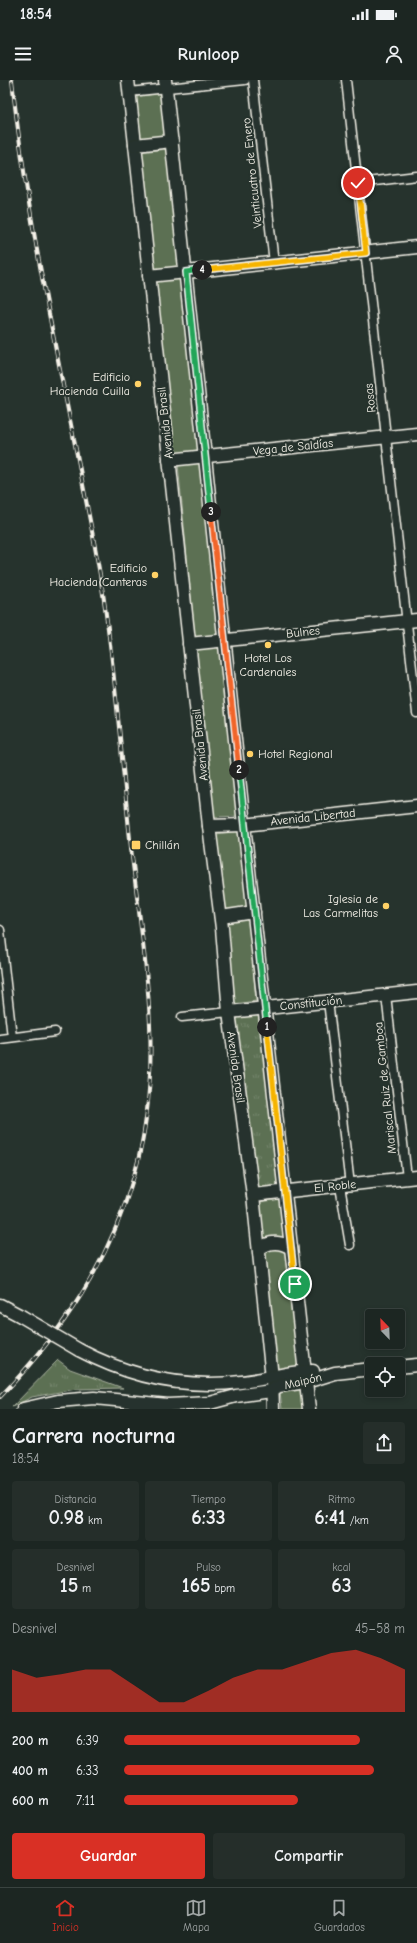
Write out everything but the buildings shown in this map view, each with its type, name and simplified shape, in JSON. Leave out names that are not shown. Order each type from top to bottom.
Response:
[{"type":"main road","name":"Avenida Brasil","points":[[128,80],[209,826],[221,917],[229,1012],[259,1249],[272,1378],[271,1391],[273,1408]]},
{"type":"main road","points":[[166,84],[244,825],[309,1409]]},
{"type":"main road","points":[[135,145],[172,141]]},
{"type":"main road","points":[[149,276],[417,247]]},
{"type":"main road","name":"Vega de Saldías","points":[[169,460],[417,434]]},
{"type":"main road","name":"Bulnes","points":[[189,644],[412,620]]},
{"type":"main road","name":"Avenida Libertad","points":[[209,826],[244,825],[417,806]]},
{"type":"main road","points":[[221,917],[254,912]]},
{"type":"main road","name":"Constitución","points":[[229,1012],[417,992]]},
{"type":"main road","name":"El Roble","points":[[253,1195],[412,1178]]},
{"type":"main road","points":[[259,1249],[272,1243],[282,1243],[291,1248]]},
{"type":"main road","name":"Maipón","points":[[0,1305],[79,1350],[121,1369],[171,1382],[218,1384],[272,1378],[306,1377],[365,1370]]},
{"type":"main road","points":[[405,1366],[417,1364]]},
{"type":"main road","name":"Maipón","points":[[210,1403],[247,1394],[271,1391],[279,1386],[306,1377]]},
{"type":"main road","points":[[23,1409],[58,1401],[94,1398],[168,1405],[226,1403],[259,1399],[266,1401],[273,1408]]},
{"type":"street","points":[[129,92],[166,84],[245,80]]},
{"type":"street","name":"Veinticuatro de Enero","points":[[253,80],[274,263]]},
{"type":"street","name":"Rosas","points":[[346,80],[386,437],[412,620],[417,713]]},
{"type":"street","points":[[358,183],[417,176]]},
{"type":"street","points":[[0,930],[12,1037]]},
{"type":"street","name":"Mariscal Ruiz de Gamboa","points":[[386,995],[412,1178]]},
{"type":"street","points":[[328,1002],[350,1245]]},
{"type":"street","name":"Constitución","points":[[182,1017],[229,1012]]},
{"type":"street","points":[[0,1039],[55,1032]]},
{"type":"green space","points":[[162,93],[166,136],[137,139],[134,97]]},
{"type":"green space","points":[[166,149],[181,268],[153,272],[140,152]]},
{"type":"green space","points":[[182,278],[202,453],[173,457],[153,281]]},
{"type":"green space","points":[[203,461],[219,636],[195,639],[178,464]]},
{"type":"green space","points":[[220,644],[239,816],[214,817],[195,648]]},
{"type":"green space","points":[[241,831],[256,1001],[234,1004],[216,834]]},
{"type":"green space","points":[[261,1015],[280,1188],[258,1191],[236,1018]]},
{"type":"green space","points":[[282,1199],[300,1366],[277,1370],[259,1202]]},
{"type":"green space","points":[[58,1360],[70,1369],[123,1388],[76,1389],[32,1397],[12,1407]]},
{"type":"green space","points":[[304,1389],[306,1409],[282,1409],[280,1391]]},
{"type":"railway","points":[[0,1397],[23,1373],[63,1322],[81,1295],[111,1238],[124,1208],[134,1176],[144,1134],[149,1093],[151,1053],[146,971],[102,584],[38,256],[19,139],[12,80]]},
{"type":"place","name":"Edificio Hacienda Cuilla","points":[[138,384]]},
{"type":"place","name":"Edificio Hacienda Canteras","points":[[155,575]]},
{"type":"place","name":"Hotel Los Cardenales","points":[[268,645]]},
{"type":"place","name":"Hotel Regional","points":[[250,754]]},
{"type":"place","name":"Chillán","points":[[136,845]]},
{"type":"place","name":"Iglesia de Las Carmelitas","points":[[386,906]]},
{"type":"route","points":[[295,1284],[245,834],[186,272],[366,253],[358,183]]}]
